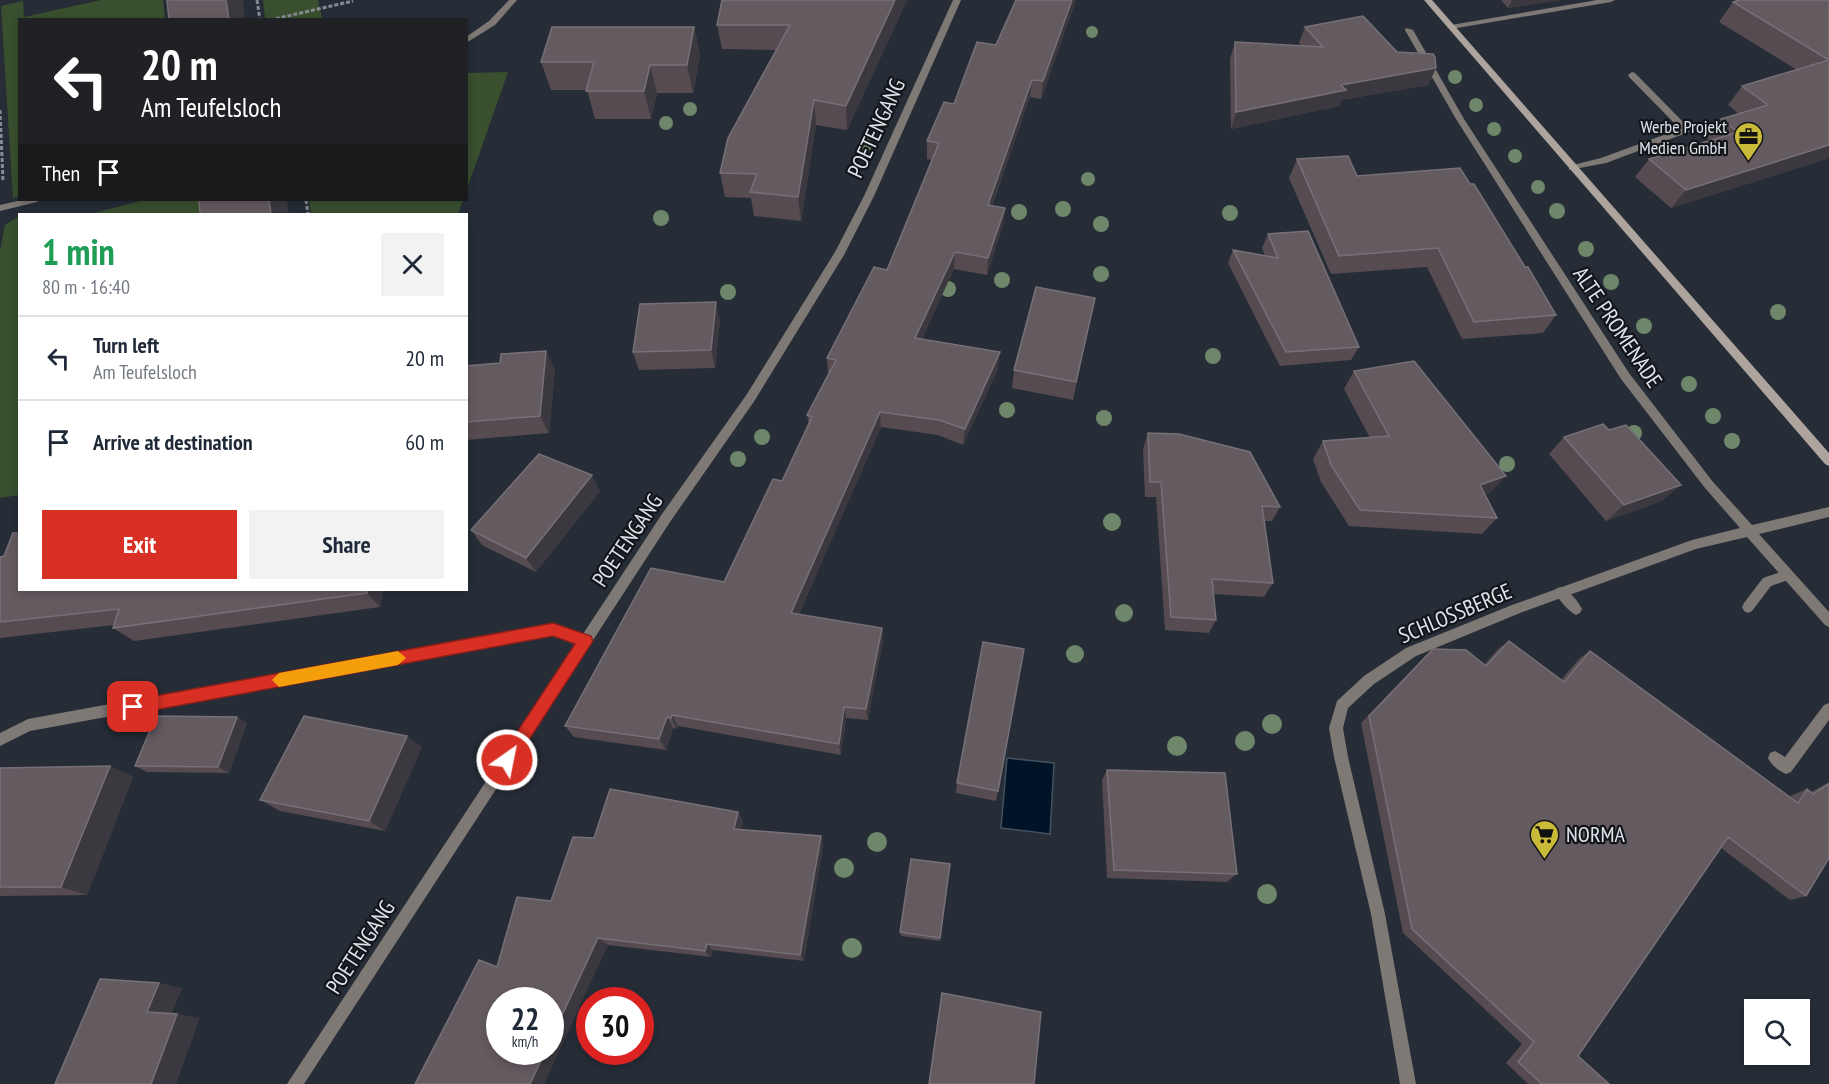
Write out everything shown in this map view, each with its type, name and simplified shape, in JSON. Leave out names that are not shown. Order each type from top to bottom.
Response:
[{"type":"main road","points":[[1428,0],[1829,461]]},
{"type":"street","points":[[468,40],[492,23],[513,0]]},
{"type":"street","name":"POETENGANG","points":[[295,1084],[666,518],[752,397],[840,253],[957,0]]},
{"type":"street","points":[[1451,27],[1611,0]]},
{"type":"street","name":"ALTE PROMENADE","points":[[1409,30],[1460,119],[1618,366],[1677,446],[1829,621]]},
{"type":"street","points":[[1572,168],[1602,161],[1686,130],[1632,75]]},
{"type":"street","points":[[2,208],[30,201]]},
{"type":"street","name":"SCHLOSSBERGE","points":[[1408,1084],[1378,914],[1336,728],[1342,705],[1369,680],[1411,652],[1562,592],[1696,544],[1829,512]]},
{"type":"street","points":[[1748,607],[1767,582],[1787,575]]},
{"type":"street","points":[[1562,592],[1576,609]]},
{"type":"street","points":[[0,740],[28,725],[553,629],[586,641]]},
{"type":"street","points":[[1774,758],[1785,767],[1829,709]]},
{"type":"path","points":[[257,0],[260,18]]},
{"type":"path","points":[[279,18],[352,1]]},
{"type":"path","points":[[0,110],[2,208]]},
{"type":"green space","points":[[101,0],[163,0],[165,18],[18,18],[18,197],[13,198],[1,6],[23,1],[24,17]]},
{"type":"green space","points":[[263,0],[318,0],[322,18],[265,18]]},
{"type":"green space","points":[[508,72],[468,186],[468,73]]},
{"type":"green space","points":[[140,201],[205,201],[206,213],[94,213]]},
{"type":"green space","points":[[309,201],[463,201],[458,213],[311,213]]},
{"type":"green space","points":[[18,217],[18,495],[0,498],[0,251],[5,225]]},
{"type":"water","points":[[1007,758],[1054,763],[1050,834],[1001,828]]},
{"type":"building","points":[[167,0],[226,0],[229,18],[169,18]]},
{"type":"building","points":[[722,0],[895,0],[846,106],[814,100],[798,197],[750,192],[757,174],[720,173],[728,138],[790,25],[717,25]]},
{"type":"building","points":[[1016,0],[1072,0],[1043,81],[1032,80],[988,205],[1005,208],[988,258],[955,252],[915,338],[1000,352],[965,429],[939,420],[880,412],[791,613],[882,628],[866,709],[844,707],[839,744],[672,715],[671,718],[667,717],[659,739],[565,726],[651,568],[724,582],[773,479],[782,481],[812,417],[807,415],[836,360],[827,358],[874,267],[887,270],[939,143],[927,141],[944,102],[954,104],[977,42],[996,45]]},
{"type":"building","points":[[1739,0],[1829,0],[1829,60],[1733,2]]},
{"type":"building","points":[[1363,16],[1397,52],[1433,54],[1436,68],[1341,85],[1346,90],[1236,112],[1235,42],[1323,47],[1305,27]]},
{"type":"building","points":[[552,27],[694,27],[687,65],[650,65],[644,91],[586,91],[594,62],[541,62]]},
{"type":"building","points":[[1829,60],[1829,145],[1686,190],[1649,159],[1738,132],[1721,119],[1768,105],[1742,86]]},
{"type":"building","points":[[1348,156],[1357,176],[1460,168],[1470,184],[1474,184],[1556,315],[1474,322],[1438,248],[1339,256],[1297,159]]},
{"type":"building","points":[[199,201],[269,201],[271,213],[200,213]]},
{"type":"building","points":[[1308,231],[1359,347],[1286,352],[1233,250],[1278,258],[1268,234]]},
{"type":"building","points":[[1036,287],[1095,298],[1076,382],[1014,370]]},
{"type":"building","points":[[716,302],[711,350],[633,352],[640,304]]},
{"type":"building","points":[[546,351],[540,416],[468,422],[468,366],[500,363],[501,354]]},
{"type":"building","points":[[1414,361],[1506,476],[1480,485],[1497,518],[1360,510],[1331,465],[1323,441],[1389,436],[1354,371]]},
{"type":"building","points":[[1603,424],[1609,430],[1626,425],[1681,485],[1624,505],[1564,437]]},
{"type":"building","points":[[1148,433],[1179,434],[1250,452],[1280,507],[1262,506],[1273,583],[1212,579],[1216,620],[1171,617],[1161,482],[1150,482]]},
{"type":"building","points":[[539,454],[592,475],[526,558],[471,530]]},
{"type":"building","points":[[13,533],[18,533],[18,591],[367,591],[367,593],[113,628],[119,609],[0,622],[0,557],[4,556]]},
{"type":"building","name":"NORMA","points":[[1509,641],[1564,682],[1590,651],[1798,803],[1807,789],[1813,794],[1829,784],[1829,858],[1806,896],[1728,837],[1578,1056],[1609,1084],[1542,1084],[1518,1062],[1534,1042],[1412,929],[1369,716],[1433,649],[1466,650],[1486,666]]},
{"type":"building","points":[[983,642],[1024,649],[998,791],[957,783]]},
{"type":"building","points":[[156,716],[237,717],[218,767],[135,766]]},
{"type":"building","points":[[304,716],[407,736],[369,821],[260,800]]},
{"type":"building","points":[[110,766],[61,887],[0,887],[0,768]]},
{"type":"building","points":[[1107,770],[1225,773],[1237,874],[1114,870]]},
{"type":"building","points":[[610,789],[738,812],[734,829],[821,836],[800,955],[707,944],[705,951],[598,938],[564,1011],[564,987],[486,987],[486,1065],[539,1065],[530,1084],[415,1084],[479,960],[497,967],[517,897],[551,901],[573,837],[594,838]]},
{"type":"building","points":[[911,859],[950,864],[940,938],[900,932]]},
{"type":"building","points":[[100,979],[159,983],[147,1012],[177,1014],[151,1084],[55,1084]]},
{"type":"building","points":[[942,993],[1041,1012],[1034,1084],[929,1084]]},
{"type":"slow traffic","points":[[279,680],[398,658]]},
{"type":"place","name":"Werbe Projekt Medien GmbH","points":[[1748,162]]},
{"type":"place","name":"NORMA","points":[[1545,860]]},
{"type":"route","points":[[133,707],[553,629],[586,641],[507,760]]}]
